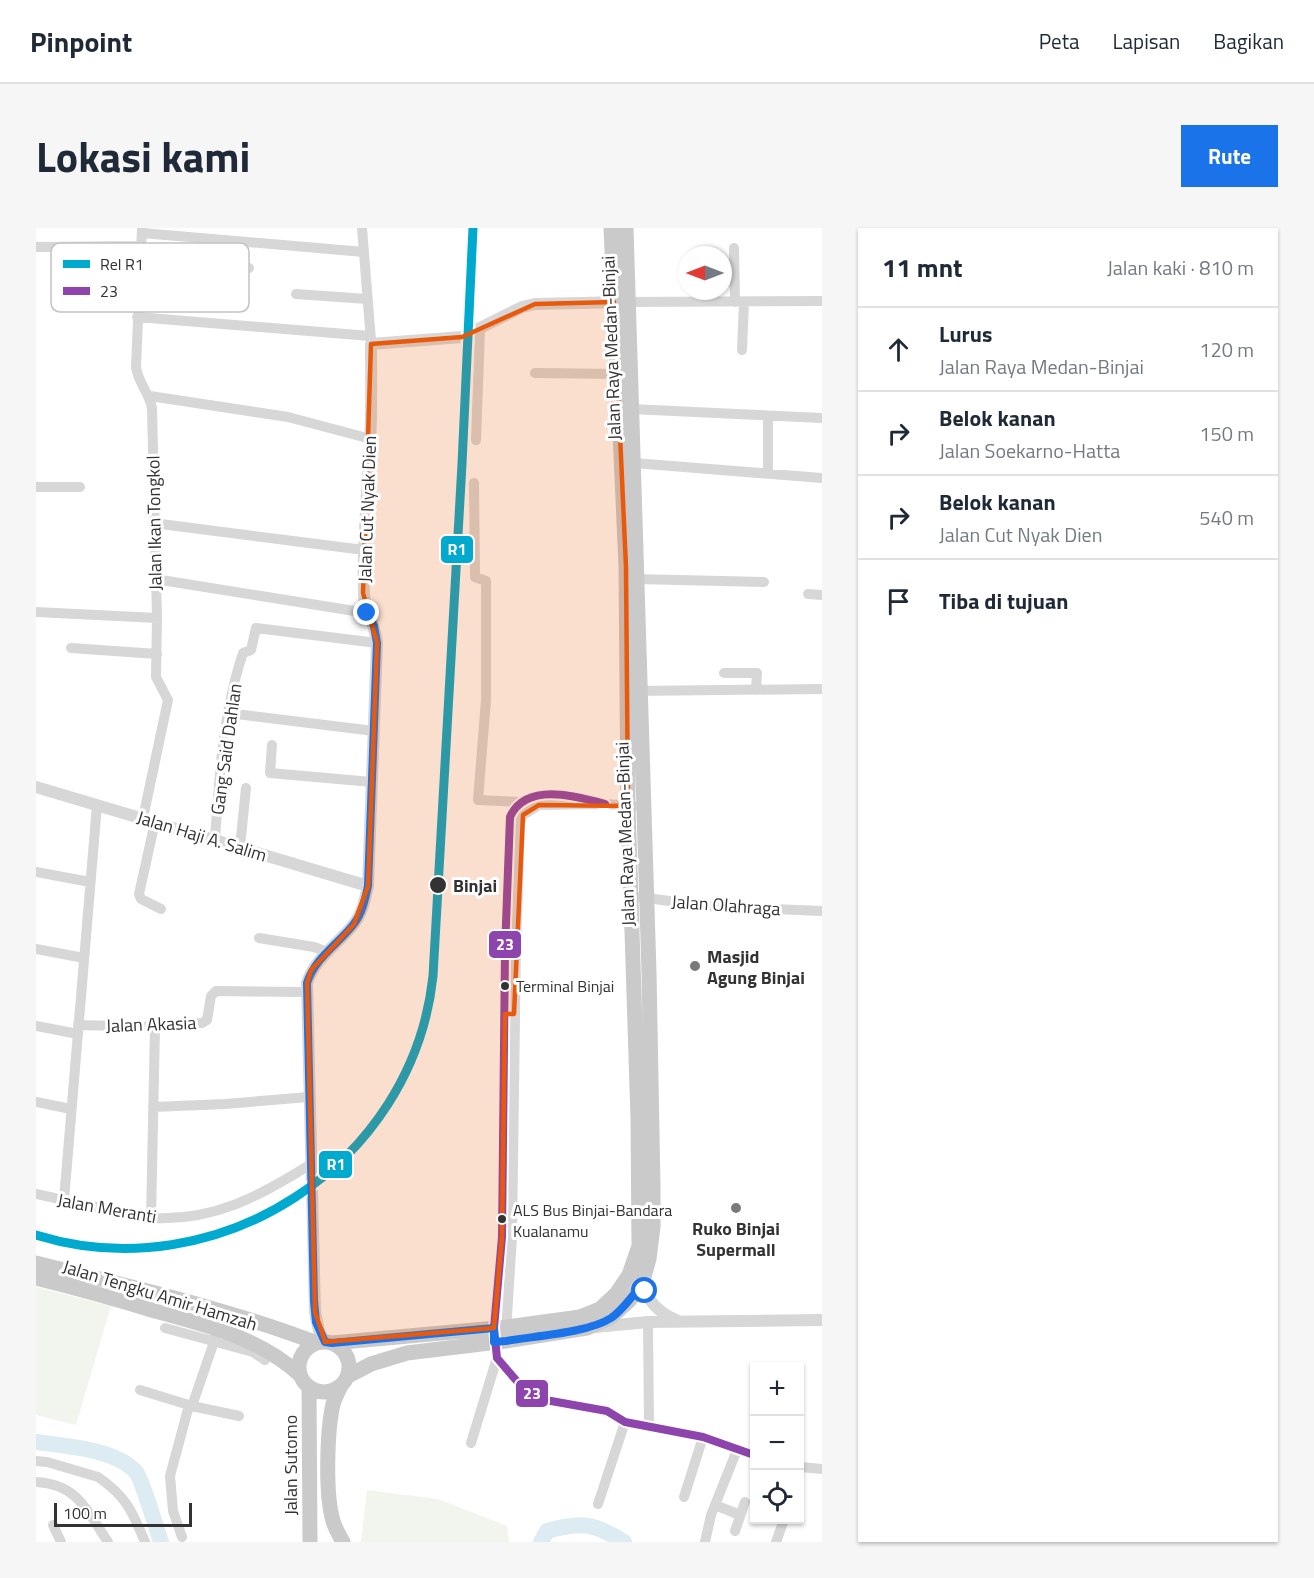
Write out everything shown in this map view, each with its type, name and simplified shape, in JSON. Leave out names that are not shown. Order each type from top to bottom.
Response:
[{"type":"main road","name":"Jalan Raya Medan-Binjai","points":[[500,1335],[580,1317],[600,1309],[616,1294],[629,1275],[639,1246],[649,972],[639,897],[636,806],[634,463],[621,302],[611,228]]},
{"type":"main road","name":"Jalan Raya Medan-Binjai","points":[[626,228],[617,374],[634,691]]},
{"type":"main road","name":"Jalan Raya Medan-Binjai","points":[[500,1335],[587,1328],[610,1318],[629,1301],[642,1284],[649,1259],[653,1227],[644,1108]]},
{"type":"main road","name":"Jalan Tengku Amir Hamzah","points":[[36,1263],[325,1342]]},
{"type":"main road","name":"Jalan Tengku Amir Hamzah","points":[[36,1278],[177,1317],[216,1336],[245,1339],[276,1355],[300,1375]]},
{"type":"main road","points":[[177,1317],[181,1301]]},
{"type":"main road","points":[[500,1335],[407,1353],[372,1364],[329,1392],[322,1393],[309,1388],[300,1375],[299,1362],[305,1350],[325,1342],[500,1335]]},
{"type":"main road","points":[[325,1342],[342,1349],[348,1359],[344,1381],[334,1402],[330,1424],[328,1480],[333,1523],[343,1542]]},
{"type":"main road","name":"Jalan Sutomo","points":[[309,1388],[310,1542]]},
{"type":"main road","points":[[310,1481],[328,1480]]},
{"type":"street","name":"Jalan Cut Nyak Dien","points":[[325,1342],[319,1331],[315,1312],[306,992],[311,970],[354,924],[364,903],[368,886],[377,643],[363,593],[371,439],[370,340],[362,228]]},
{"type":"street","points":[[142,231],[364,252]]},
{"type":"street","points":[[36,247],[51,247]]},
{"type":"street","points":[[734,248],[742,350]]},
{"type":"street","points":[[296,294],[367,299]]},
{"type":"street","points":[[137,316],[370,340],[462,337],[522,307],[535,304],[822,301]]},
{"type":"street","name":"Jalan Ikan Tongkol","points":[[137,312],[137,378],[150,396],[157,681],[168,700],[143,818]]},
{"type":"street","points":[[476,440],[480,329]]},
{"type":"street","points":[[535,373],[617,374]]},
{"type":"street","points":[[150,396],[288,417],[371,439]]},
{"type":"street","points":[[631,409],[822,418]]},
{"type":"street","points":[[768,420],[768,472]]},
{"type":"street","points":[[634,463],[822,478]]},
{"type":"street","points":[[474,483],[475,577],[486,581],[486,700],[478,800],[521,802]]},
{"type":"street","points":[[36,487],[80,487]]},
{"type":"street","points":[[153,523],[364,549]]},
{"type":"street","points":[[154,579],[367,613]]},
{"type":"street","points":[[636,579],[764,582]]},
{"type":"street","points":[[808,594],[822,595]]},
{"type":"street","points":[[36,612],[157,618]]},
{"type":"street","name":"Gang Said Dahlan","points":[[215,840],[218,782],[228,713],[239,664],[243,653],[251,650],[256,628],[377,643]]},
{"type":"street","points":[[70,648],[157,654]]},
{"type":"street","points":[[724,673],[757,673],[756,690]]},
{"type":"street","points":[[634,691],[822,689]]},
{"type":"street","points":[[228,713],[374,731]]},
{"type":"street","points":[[272,745],[270,773],[372,782]]},
{"type":"street","points":[[240,847],[246,788]]},
{"type":"street","name":"Jalan Haji A. Salim","points":[[38,790],[143,818],[368,886]]},
{"type":"street","points":[[510,1014],[510,817],[521,802],[537,795],[576,796],[605,804]]},
{"type":"street","points":[[64,1200],[97,805]]},
{"type":"street","points":[[471,1443],[496,1358],[500,1335],[510,1014],[520,822],[522,815],[539,805],[636,806]]},
{"type":"street","points":[[155,822],[139,894],[141,899],[161,909]]},
{"type":"street","points":[[36,872],[90,882]]},
{"type":"street","name":"Jalan Olahraga","points":[[639,897],[706,906],[822,911]]},
{"type":"street","points":[[822,898],[822,911]]},
{"type":"street","points":[[259,938],[314,947],[327,952]]},
{"type":"street","points":[[36,949],[84,958]]},
{"type":"street","name":"Jalan Akasia","points":[[36,1026],[78,1030],[155,1027],[205,1022],[211,996],[216,991],[306,992]]},
{"type":"street","points":[[151,1218],[155,1027]]},
{"type":"street","points":[[153,1107],[309,1097]]},
{"type":"street","points":[[36,1102],[71,1109]]},
{"type":"street","name":"Jalan Meranti","points":[[36,1194],[151,1218],[175,1218],[220,1211],[270,1190],[311,1164]]},
{"type":"street","points":[[642,1284],[649,1300],[656,1308],[680,1322]]},
{"type":"street","points":[[587,1328],[648,1322],[822,1320]]},
{"type":"street","points":[[648,1322],[649,1425]]},
{"type":"street","points":[[165,1328],[216,1336],[253,1352],[265,1360]]},
{"type":"street","points":[[182,1537],[173,1511],[170,1476],[188,1409],[192,1406],[216,1336]]},
{"type":"street","points":[[496,1358],[522,1387],[540,1400],[608,1411],[625,1422],[703,1437],[750,1454]]},
{"type":"street","points":[[140,1390],[192,1406],[239,1416]]},
{"type":"street","points":[[598,1504],[625,1422]]},
{"type":"street","points":[[684,1497],[703,1437]]},
{"type":"street","points":[[705,1542],[715,1505],[737,1450]]},
{"type":"street","points":[[36,1461],[78,1471],[104,1481],[121,1495],[131,1509],[145,1542]]},
{"type":"street","points":[[804,1468],[822,1469]]},
{"type":"street","points":[[36,1482],[50,1483],[75,1495],[108,1542]]},
{"type":"street","points":[[735,1531],[745,1502]]},
{"type":"street","points":[[715,1505],[740,1515]]},
{"type":"street","points":[[776,1542],[783,1524]]},
{"type":"street","points":[[53,1525],[61,1542]]},
{"type":"highlighted area","points":[[614,302],[626,567],[628,806],[539,805],[523,815],[514,1014],[505,1014],[502,1237],[494,1328],[325,1342],[315,1312],[307,983],[311,970],[354,924],[368,886],[377,643],[363,593],[371,344],[462,337],[535,304]]},
{"type":"shaded area","points":[[36,1287],[111,1306],[76,1425],[36,1415]]},
{"type":"shaded area","points":[[367,1490],[438,1499],[507,1526],[509,1542],[361,1542]]},
{"type":"waterway","points":[[36,1442],[103,1453],[127,1464],[139,1477],[161,1542]]},
{"type":"waterway","points":[[541,1542],[547,1531],[578,1525],[604,1531],[624,1542]]},
{"type":"rail line","name":"R1","points":[[36,1235],[104,1248],[172,1245],[236,1227],[295,1197],[346,1156],[388,1104],[418,1044],[433,976],[473,228]]},
{"type":"transit line","name":"23","points":[[605,804],[566,795],[539,795],[517,806],[510,817],[505,950],[502,1237],[494,1328],[497,1358],[522,1387],[540,1399],[607,1411],[625,1422],[703,1437],[750,1454]]},
{"type":"place","name":"Binjai","points":[[438,885]]},
{"type":"place","name":"Masjid Agung Binjai","points":[[695,966]]},
{"type":"place","name":"Terminal Binjai","points":[[505,986]]},
{"type":"place","name":"Ruko Binjai Supermall","points":[[736,1208]]},
{"type":"place","name":"ALS Bus Binjai-Bandara Kualanamu","points":[[502,1219]]},
{"type":"route","points":[[367,613],[374,626],[377,643],[368,886],[364,903],[354,924],[311,970],[306,992],[314,1301],[319,1331],[325,1342],[332,1343],[494,1328],[494,1342],[506,1341],[587,1328],[610,1318],[629,1301],[642,1284],[645,1291]]}]
